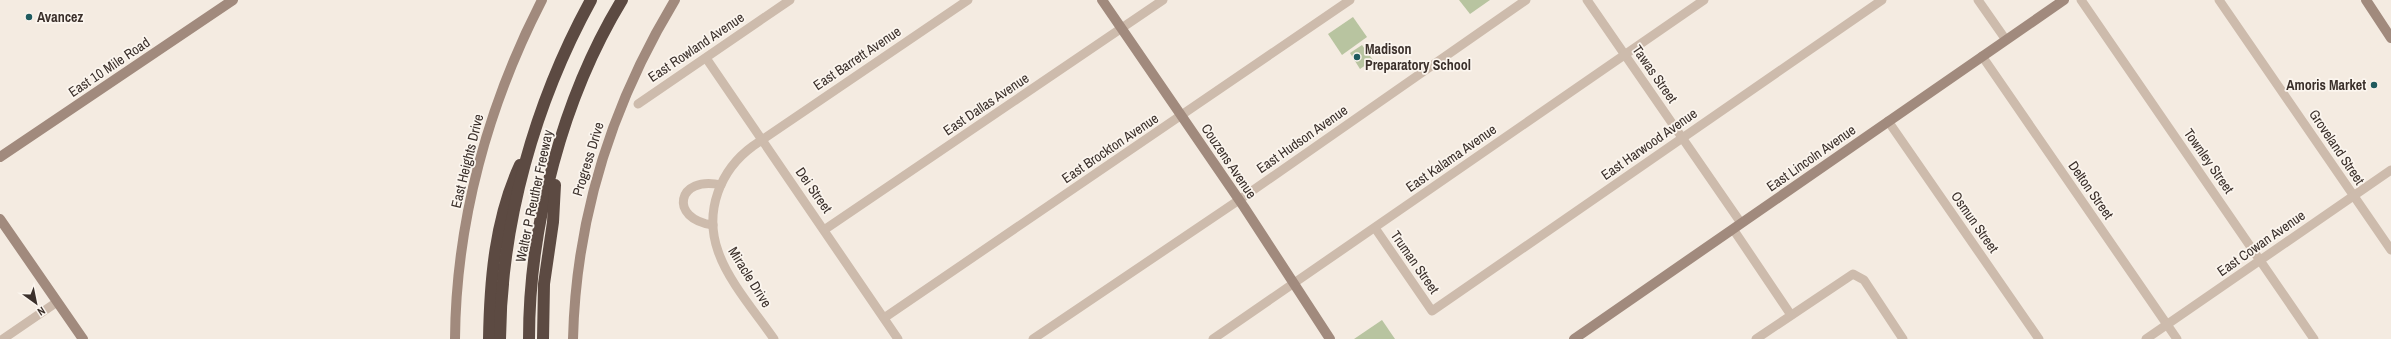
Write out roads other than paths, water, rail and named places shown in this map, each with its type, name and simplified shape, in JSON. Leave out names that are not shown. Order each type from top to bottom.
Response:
[{"type":"highway","name":"Walter P Reuther Freeway","points":[[500,339],[502,298],[510,240],[517,201],[535,131],[562,59],[591,0]]},
{"type":"highway","name":"Walter P Reuther Freeway","points":[[529,339],[532,280],[538,237],[553,168],[573,103],[622,0]]},
{"type":"highway","points":[[489,339],[494,267],[504,208],[509,189],[535,131]]},
{"type":"highway","points":[[543,339],[544,284],[555,189],[553,168]]},
{"type":"main road","name":"East 10 Mile Road","points":[[0,157],[233,0]]},
{"type":"main road","name":"East Heights Drive","points":[[456,339],[461,258],[482,152],[508,75],[524,36],[542,0]]},
{"type":"main road","name":"Progress Drive","points":[[573,339],[578,263],[596,177],[609,135],[629,86],[653,36],[674,0]]},
{"type":"main road","name":"Couzens Avenue","points":[[1102,0],[1239,200],[1330,339]]},
{"type":"main road","name":"East Lincoln Avenue","points":[[1574,339],[2064,0]]},
{"type":"main road","points":[[2366,0],[2391,38]]},
{"type":"main road","points":[[0,219],[83,339]]},
{"type":"street","name":"East Rowland Avenue","points":[[638,104],[790,0]]},
{"type":"street","name":"East Barrett Avenue","points":[[762,140],[968,0]]},
{"type":"street","name":"East Dallas Avenue","points":[[824,230],[1163,0]]},
{"type":"street","name":"East Brockton Avenue","points":[[884,318],[1350,0]]},
{"type":"street","name":"East Hudson Avenue","points":[[1032,339],[1239,200],[1526,0]]},
{"type":"street","name":"Tawas Street","points":[[1586,0],[1742,223]]},
{"type":"street","name":"East Kalama Avenue","points":[[1213,339],[1704,0]]},
{"type":"street","name":"East Harwood Avenue","points":[[1432,311],[1882,0]]},
{"type":"street","points":[[1978,0],[2006,40]]},
{"type":"street","name":"Townley Street","points":[[2081,0],[2314,339]]},
{"type":"street","name":"Groveland Street","points":[[2219,0],[2391,250]]},
{"type":"street","name":"Delton Street","points":[[1982,56],[2177,339]]},
{"type":"street","name":"Dei Street","points":[[706,58],[898,339]]},
{"type":"street","name":"Osmun Street","points":[[1888,121],[2039,339]]},
{"type":"street","name":"Miracle Drive","points":[[762,140],[736,160],[721,185],[715,202],[713,225],[718,251],[725,268],[774,339]]},
{"type":"street","name":"East Cowan Avenue","points":[[2146,339],[2391,170]]},
{"type":"street","points":[[713,225],[698,222],[691,217],[684,210],[683,201],[686,192],[696,184],[710,182],[721,185]]},
{"type":"street","name":"Truman Street","points":[[1375,228],[1432,311]]},
{"type":"street","points":[[1732,229],[1791,315]]},
{"type":"street","points":[[1756,339],[1848,276],[1856,275],[1864,280],[1903,339]]},
{"type":"street","points":[[3,339],[57,302]]},
{"type":"place","name":"Avancez","points":[[29,17]]},
{"type":"place","name":"Madison Preparatory School","points":[[1357,57]]},
{"type":"place","name":"Amoris Market","points":[[2374,85]]}]
